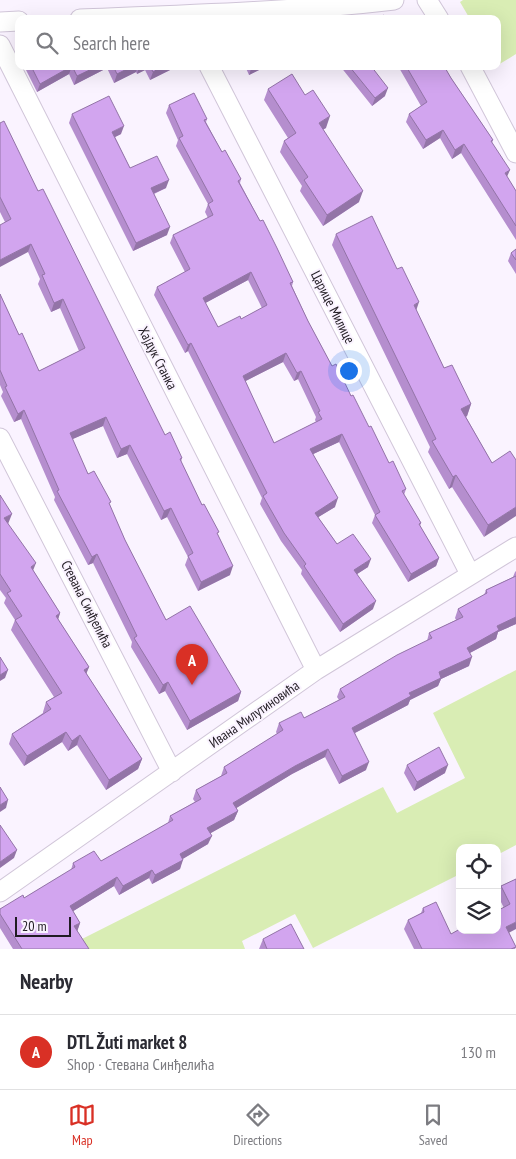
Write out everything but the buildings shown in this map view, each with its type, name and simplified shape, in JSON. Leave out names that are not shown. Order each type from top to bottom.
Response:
[{"type":"street","points":[[211,15],[394,0]]},
{"type":"street","points":[[427,0],[436,15]]},
{"type":"street","points":[[0,22],[15,21]]},
{"type":"street","name":"Хајдук Станка","points":[[0,45],[316,670]]},
{"type":"street","name":"Царице Милице","points":[[211,70],[470,574]]},
{"type":"street","points":[[472,70],[516,153]]},
{"type":"street","name":"Стевана Синђелића","points":[[0,438],[172,772]]},
{"type":"street","name":"Ивана Милутиновића","points":[[0,892],[316,670],[516,547]]},
{"type":"green space","points":[[463,0],[516,0],[516,54],[501,63],[501,15],[468,15],[460,2]]},
{"type":"green space","points":[[516,670],[516,845],[501,853],[501,844],[456,844],[456,876],[313,948],[295,914],[242,941],[245,949],[85,949],[80,940],[383,787],[397,813],[465,778],[433,713]]},
{"type":"place","name":"DTL Žuti market 8","points":[[192,685]]}]
